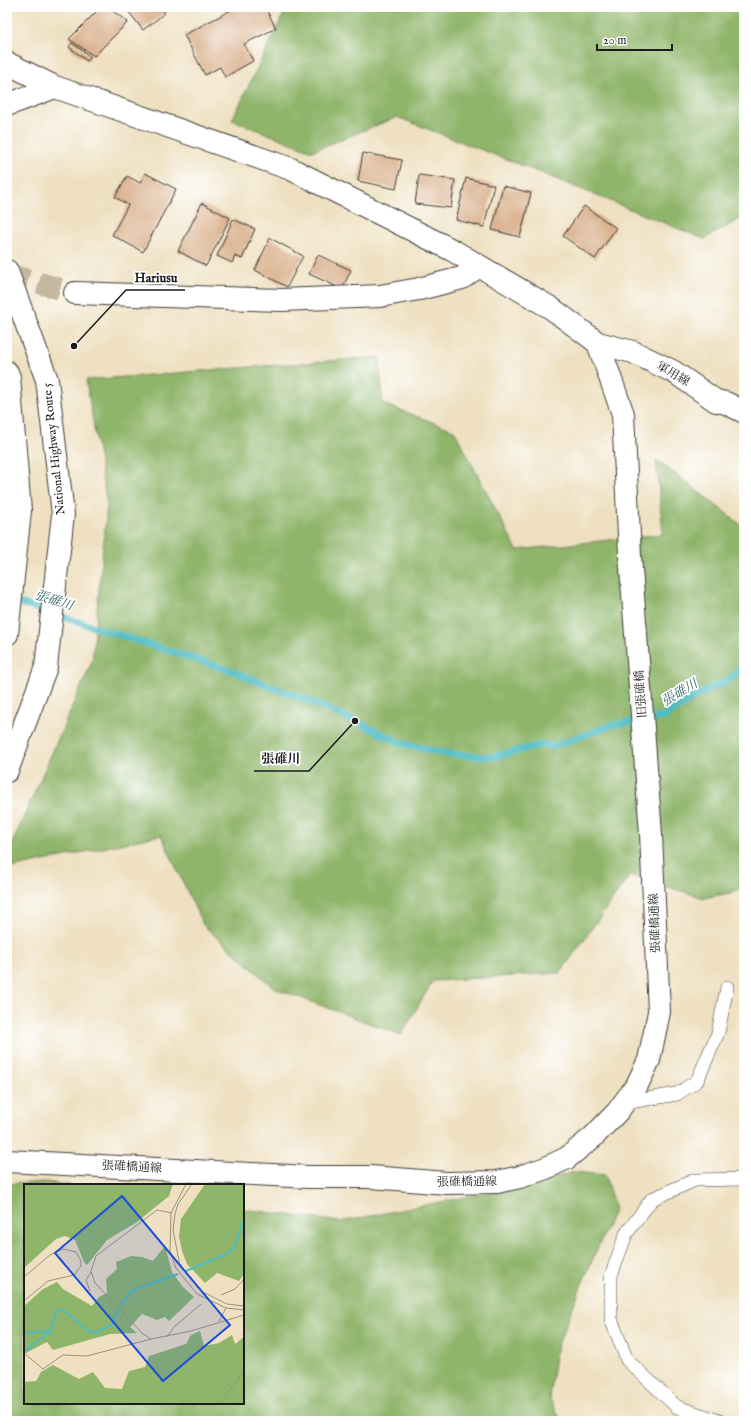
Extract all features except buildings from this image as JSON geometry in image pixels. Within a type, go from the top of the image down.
[{"type":"main road","points":[[7,63],[55,87],[291,169],[452,250],[550,308],[598,343]]},
{"type":"main road","points":[[7,104],[55,87]]},
{"type":"main road","points":[[74,293],[282,300],[380,296],[419,289],[462,278],[479,266]]},
{"type":"main road","name":"National Highway Route 5","points":[[7,271],[47,380],[63,514],[46,667],[7,771]]},
{"type":"main road","name":"軍用線","points":[[598,343],[633,352],[674,372],[716,401],[726,403],[744,412]]},
{"type":"main road","name":"旧張碓橋","points":[[598,343],[623,414],[630,555],[651,834]]},
{"type":"main road","points":[[7,372],[9,377],[20,511],[7,634]]},
{"type":"main road","name":"張碓橋通線","points":[[7,1161],[309,1177],[371,1177],[448,1184],[497,1182],[520,1177],[546,1168],[567,1158],[593,1137],[618,1111],[637,1085],[649,1060],[658,1012],[651,834]]},
{"type":"lane","points":[[624,1103],[677,1094],[697,1081],[718,1033],[727,987]]},
{"type":"lane","points":[[719,1421],[677,1408],[627,1360],[611,1319],[611,1276],[626,1234],[652,1199],[695,1180],[744,1179]]},
{"type":"green space","points":[[287,7],[744,7],[744,217],[704,239],[397,117],[312,151],[232,120]]},
{"type":"green space","points":[[379,357],[383,404],[454,430],[517,550],[663,534],[656,459],[744,527],[744,890],[704,898],[630,875],[560,973],[433,981],[401,1035],[274,988],[203,925],[161,835],[7,869],[7,855],[92,662],[107,505],[86,380]]},
{"type":"green space","points":[[575,1172],[605,1175],[615,1209],[584,1279],[556,1349],[549,1398],[562,1421],[7,1421],[7,1184],[45,1182],[62,1184],[24,1184],[24,1404],[244,1404],[244,1209],[340,1222],[526,1185]]},
{"type":"waterway","name":"張碓川","points":[[13,601],[235,672],[295,695],[401,743],[447,754],[493,757],[544,744],[551,747],[612,725],[664,717],[699,694],[727,681],[744,667]]},
{"type":"tunnel","points":[[7,274],[75,293]]},
{"type":"place","name":"Hariusu","points":[[74,346]]},
{"type":"place","name":"張碓川","points":[[355,721]]}]
